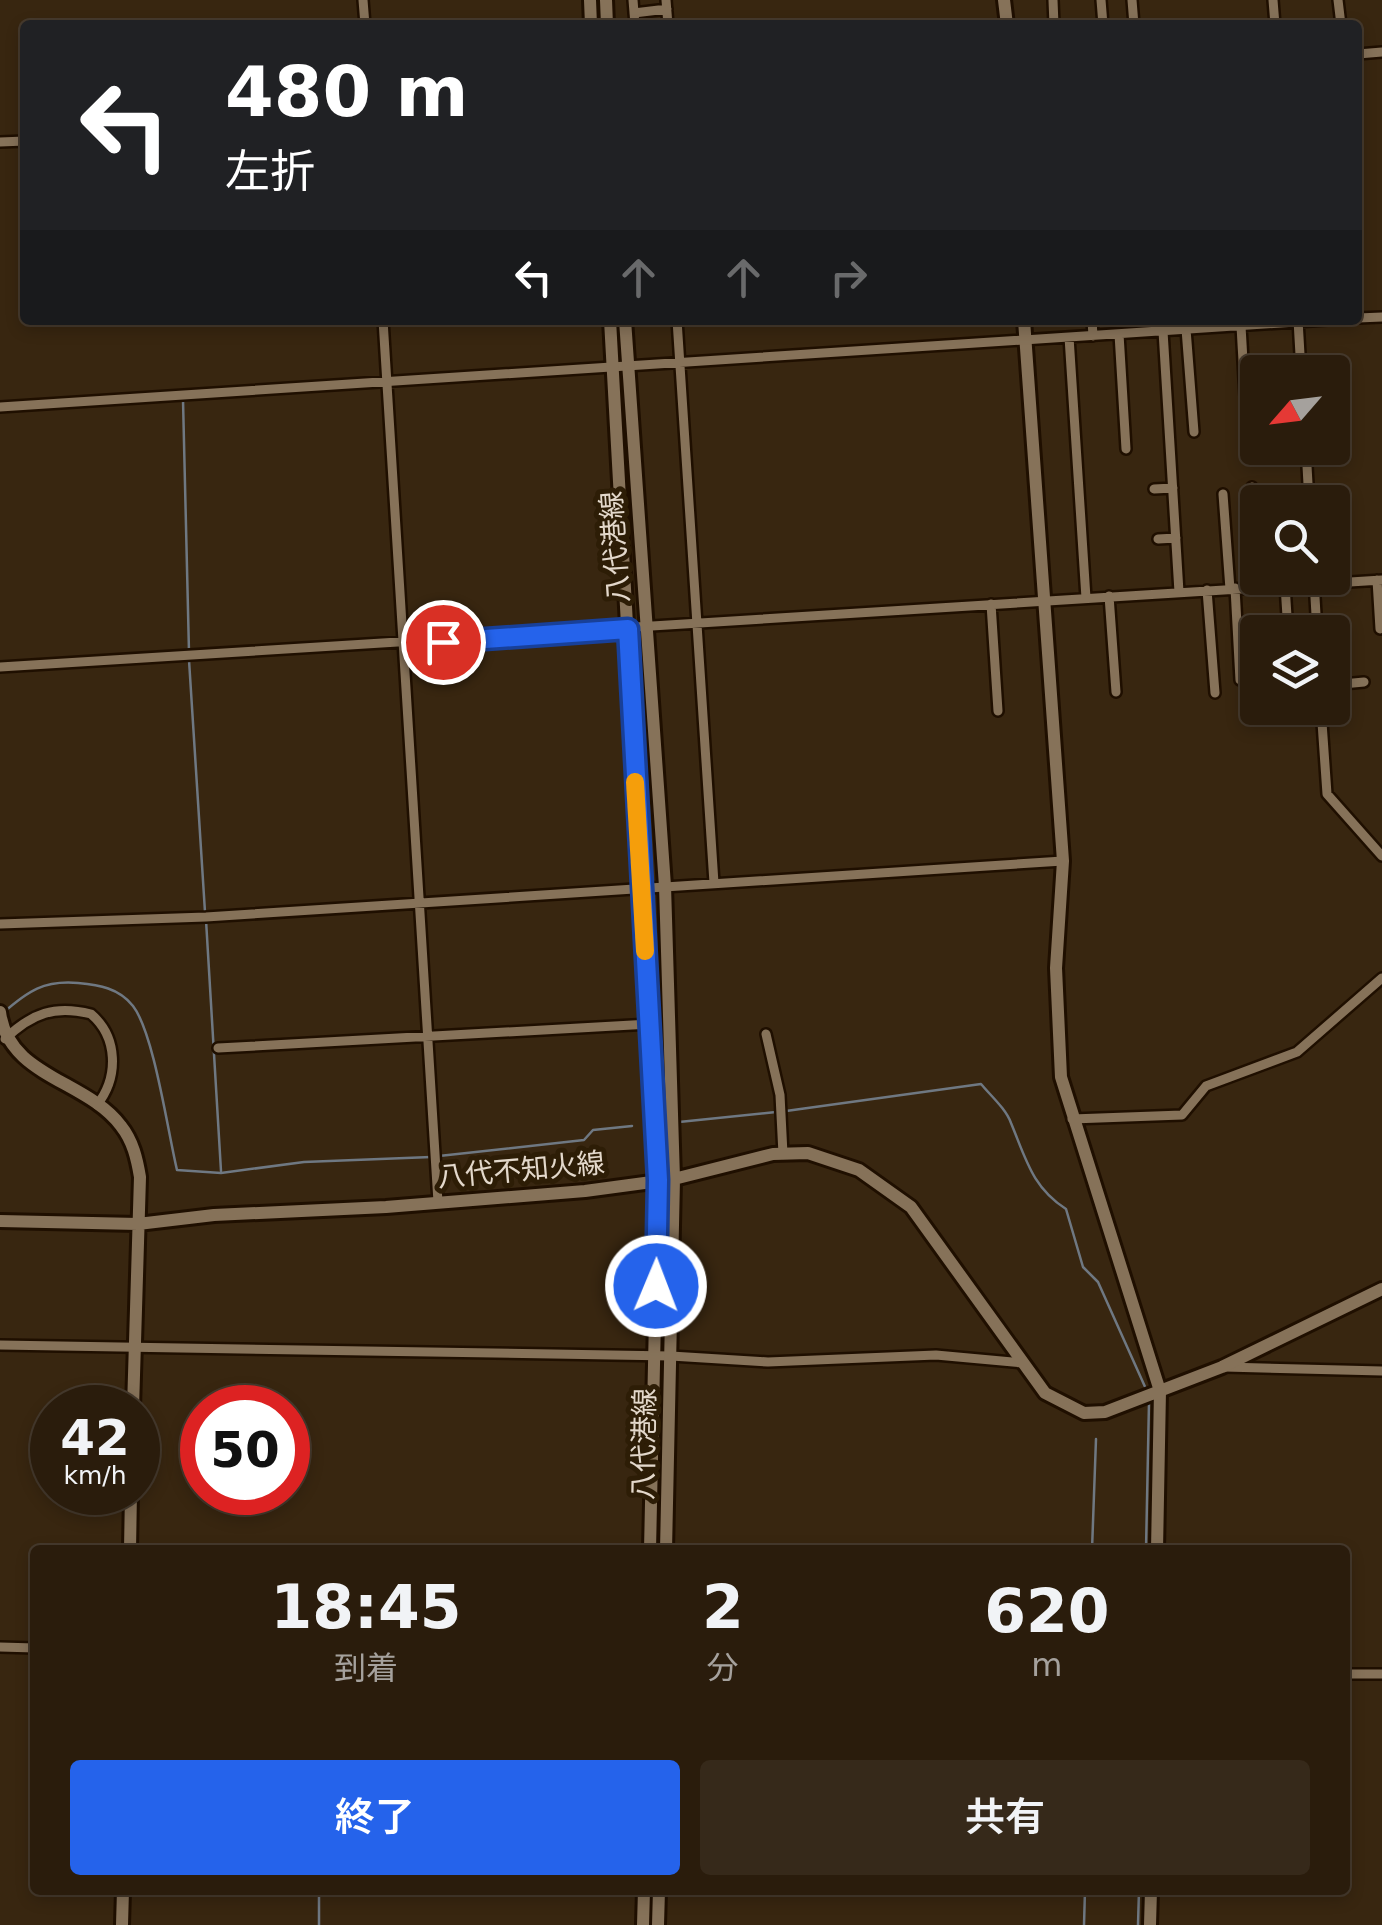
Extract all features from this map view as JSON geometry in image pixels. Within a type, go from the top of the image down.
[{"type":"main road","name":"八代港線","points":[[610,325],[658,1180],[650,1545]]},
{"type":"main road","name":"八代港線","points":[[626,325],[664,886],[674,1179],[666,1545]]},
{"type":"main road","points":[[1024,325],[1063,861],[1056,968],[1061,1077],[1155,1393],[1158,1545]]},
{"type":"main road","points":[[0,1012],[3,1030],[24,1058],[97,1105],[121,1126],[136,1156],[140,1178],[133,1385]]},
{"type":"main road","name":"八代不知火線","points":[[0,1221],[138,1224],[214,1215],[438,1202],[674,1179],[783,1154],[808,1153],[859,1170],[911,1207],[1045,1393],[1063,1406],[1105,1412],[1222,1366],[1382,1289]]},
{"type":"main road","points":[[130,1545],[131,1515]]},
{"type":"main road","points":[[122,1925],[123,1895]]},
{"type":"main road","points":[[643,1925],[644,1895]]},
{"type":"main road","points":[[658,1925],[659,1895]]},
{"type":"main road","points":[[1150,1925],[1151,1895]]},
{"type":"street","points":[[632,0],[634,19],[666,5]]},
{"type":"street","points":[[382,325],[406,644],[438,1202]]},
{"type":"street","points":[[677,325],[714,883]]},
{"type":"street","points":[[1092,325],[1093,336]]},
{"type":"street","points":[[0,407],[1253,325]]},
{"type":"street","points":[[1298,325],[1300,355]]},
{"type":"street","points":[[1242,326],[1244,355]]},
{"type":"street","points":[[1186,329],[1194,432]]},
{"type":"street","points":[[1162,331],[1179,592]]},
{"type":"street","points":[[1119,334],[1126,449]]},
{"type":"street","points":[[1069,337],[1086,598]]},
{"type":"street","points":[[1154,490],[1173,488]]},
{"type":"street","points":[[1222,494],[1240,680]]},
{"type":"street","points":[[1158,539],[1176,538]]},
{"type":"street","points":[[1350,580],[1380,580],[1380,629]]},
{"type":"street","points":[[0,666],[406,644],[1240,588]]},
{"type":"street","points":[[1206,590],[1215,693]]},
{"type":"street","points":[[1109,596],[1116,692]]},
{"type":"street","points":[[991,604],[998,711]]},
{"type":"street","points":[[1350,683],[1364,682]]},
{"type":"street","points":[[1323,725],[1326,794],[1382,856]]},
{"type":"street","points":[[0,924],[420,904],[1063,861]]},
{"type":"street","points":[[1072,1119],[1182,1115],[1206,1086],[1297,1052],[1382,978]]},
{"type":"street","points":[[3,1030],[48,1010],[91,1014],[112,1044],[112,1072],[97,1105]]},
{"type":"street","points":[[218,1048],[650,1024]]},
{"type":"street","points":[[766,1034],[780,1095],[783,1154]]},
{"type":"street","points":[[0,1345],[671,1356],[768,1362],[936,1355],[1023,1363]]},
{"type":"street","points":[[1222,1366],[1382,1371]]},
{"type":"street","points":[[0,1647],[30,1648]]},
{"type":"street","points":[[1350,1674],[1382,1674]]},
{"type":"waterway","points":[[183,400],[189,652]]},
{"type":"waterway","points":[[189,660],[205,912]]},
{"type":"waterway","points":[[206,920],[221,1171]]},
{"type":"waterway","points":[[3,1013],[29,993],[55,983],[101,986],[127,1000],[141,1019],[147,1038],[177,1170],[221,1173],[304,1162],[431,1157]]},
{"type":"waterway","points":[[786,1111],[981,1084],[1009,1118],[1038,1182],[1066,1209],[1083,1267],[1098,1282],[1146,1389]]},
{"type":"waterway","points":[[679,1122],[776,1112]]},
{"type":"waterway","points":[[439,1156],[584,1140],[593,1130],[632,1126]]},
{"type":"waterway","points":[[1146,1545],[1149,1402]]},
{"type":"waterway","points":[[1092,1545],[1096,1439]]},
{"type":"waterway","points":[[319,1895],[319,1925]]},
{"type":"waterway","points":[[1084,1925],[1085,1895]]},
{"type":"waterway","points":[[1138,1925],[1139,1895]]},
{"type":"slow traffic","points":[[635,782],[645,951]]},
{"type":"route","points":[[443,642],[628,629],[658,1180],[656,1286]]}]
